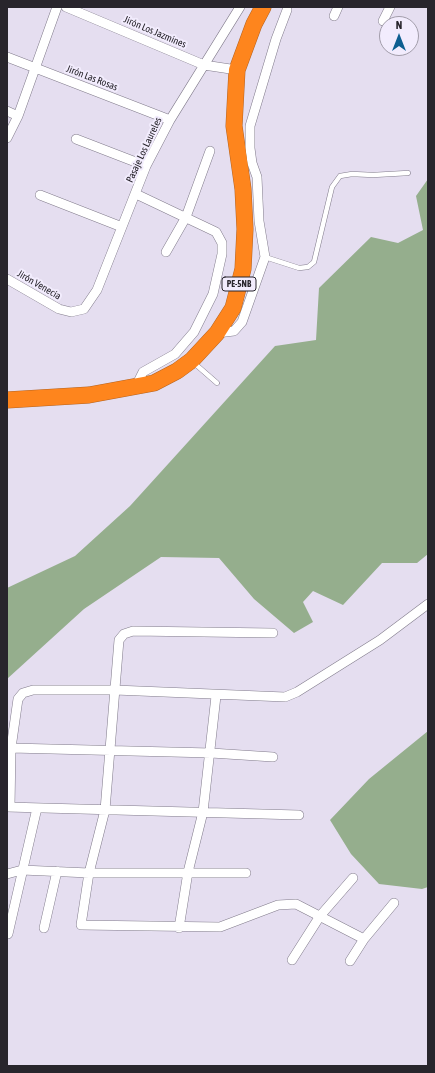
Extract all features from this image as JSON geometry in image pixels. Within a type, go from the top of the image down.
[{"type":"highway","name":"PE-5NB","points":[[7,400],[89,395],[135,388],[154,383],[192,360],[217,333],[233,308],[242,269],[245,229],[243,189],[234,126],[237,70],[254,24],[263,7]]},
{"type":"street","points":[[7,138],[18,116],[57,7]]},
{"type":"street","name":"Jirón Los Jazmines","points":[[66,7],[204,65],[237,70]]},
{"type":"street","name":"Pasaje Los Laureles","points":[[84,310],[97,290],[146,166],[170,120],[240,7]]},
{"type":"street","points":[[334,16],[338,7]]},
{"type":"street","points":[[386,16],[390,7]]},
{"type":"street","points":[[217,333],[234,331],[242,322],[265,257],[259,221],[257,177],[252,163],[250,148],[250,126],[276,38],[287,10]]},
{"type":"street","name":"Jirón Las Rosas","points":[[7,57],[170,120]]},
{"type":"street","points":[[7,111],[18,116]]},
{"type":"street","points":[[76,139],[146,166]]},
{"type":"street","points":[[166,252],[186,217],[210,151]]},
{"type":"street","points":[[40,194],[122,227]]},
{"type":"street","points":[[135,388],[143,372],[175,354],[186,343],[201,320],[213,294],[222,254],[222,243],[216,232],[136,194]]},
{"type":"street","name":"Jirón Venecia","points":[[7,279],[59,310],[71,312],[84,310]]},
{"type":"street","points":[[299,815],[8,807],[11,748],[18,699],[23,694],[33,690],[115,690],[216,696],[285,697],[297,692],[380,640],[428,604]]},
{"type":"street","points":[[273,633],[133,631],[124,634],[119,640],[111,752],[105,810],[89,872],[81,925],[179,928],[220,927],[278,904],[296,904],[364,939]]},
{"type":"street","points":[[179,928],[188,872],[203,812],[211,753],[216,696]]},
{"type":"street","points":[[11,748],[111,752],[211,753],[273,757]]},
{"type":"street","points":[[8,934],[37,808]]},
{"type":"street","points":[[7,874],[22,870],[89,872],[246,872]]},
{"type":"street","points":[[44,928],[56,871]]},
{"type":"street","points":[[292,960],[320,916],[353,878]]},
{"type":"street","points":[[350,961],[364,939],[394,903]]},
{"type":"lane","points":[[265,257],[299,268],[308,267],[314,262],[332,187],[340,176],[352,174],[373,175],[408,173]]},
{"type":"lane","points":[[192,360],[217,383]]},
{"type":"green space","points":[[428,179],[428,554],[417,563],[382,563],[343,605],[313,591],[303,602],[313,622],[294,633],[254,599],[219,558],[161,557],[84,609],[7,679],[7,588],[75,556],[130,506],[275,346],[316,340],[319,288],[371,237],[398,243],[423,230],[416,196]]},
{"type":"green space","points":[[428,731],[428,887],[422,889],[379,884],[351,854],[330,820],[369,779]]}]
